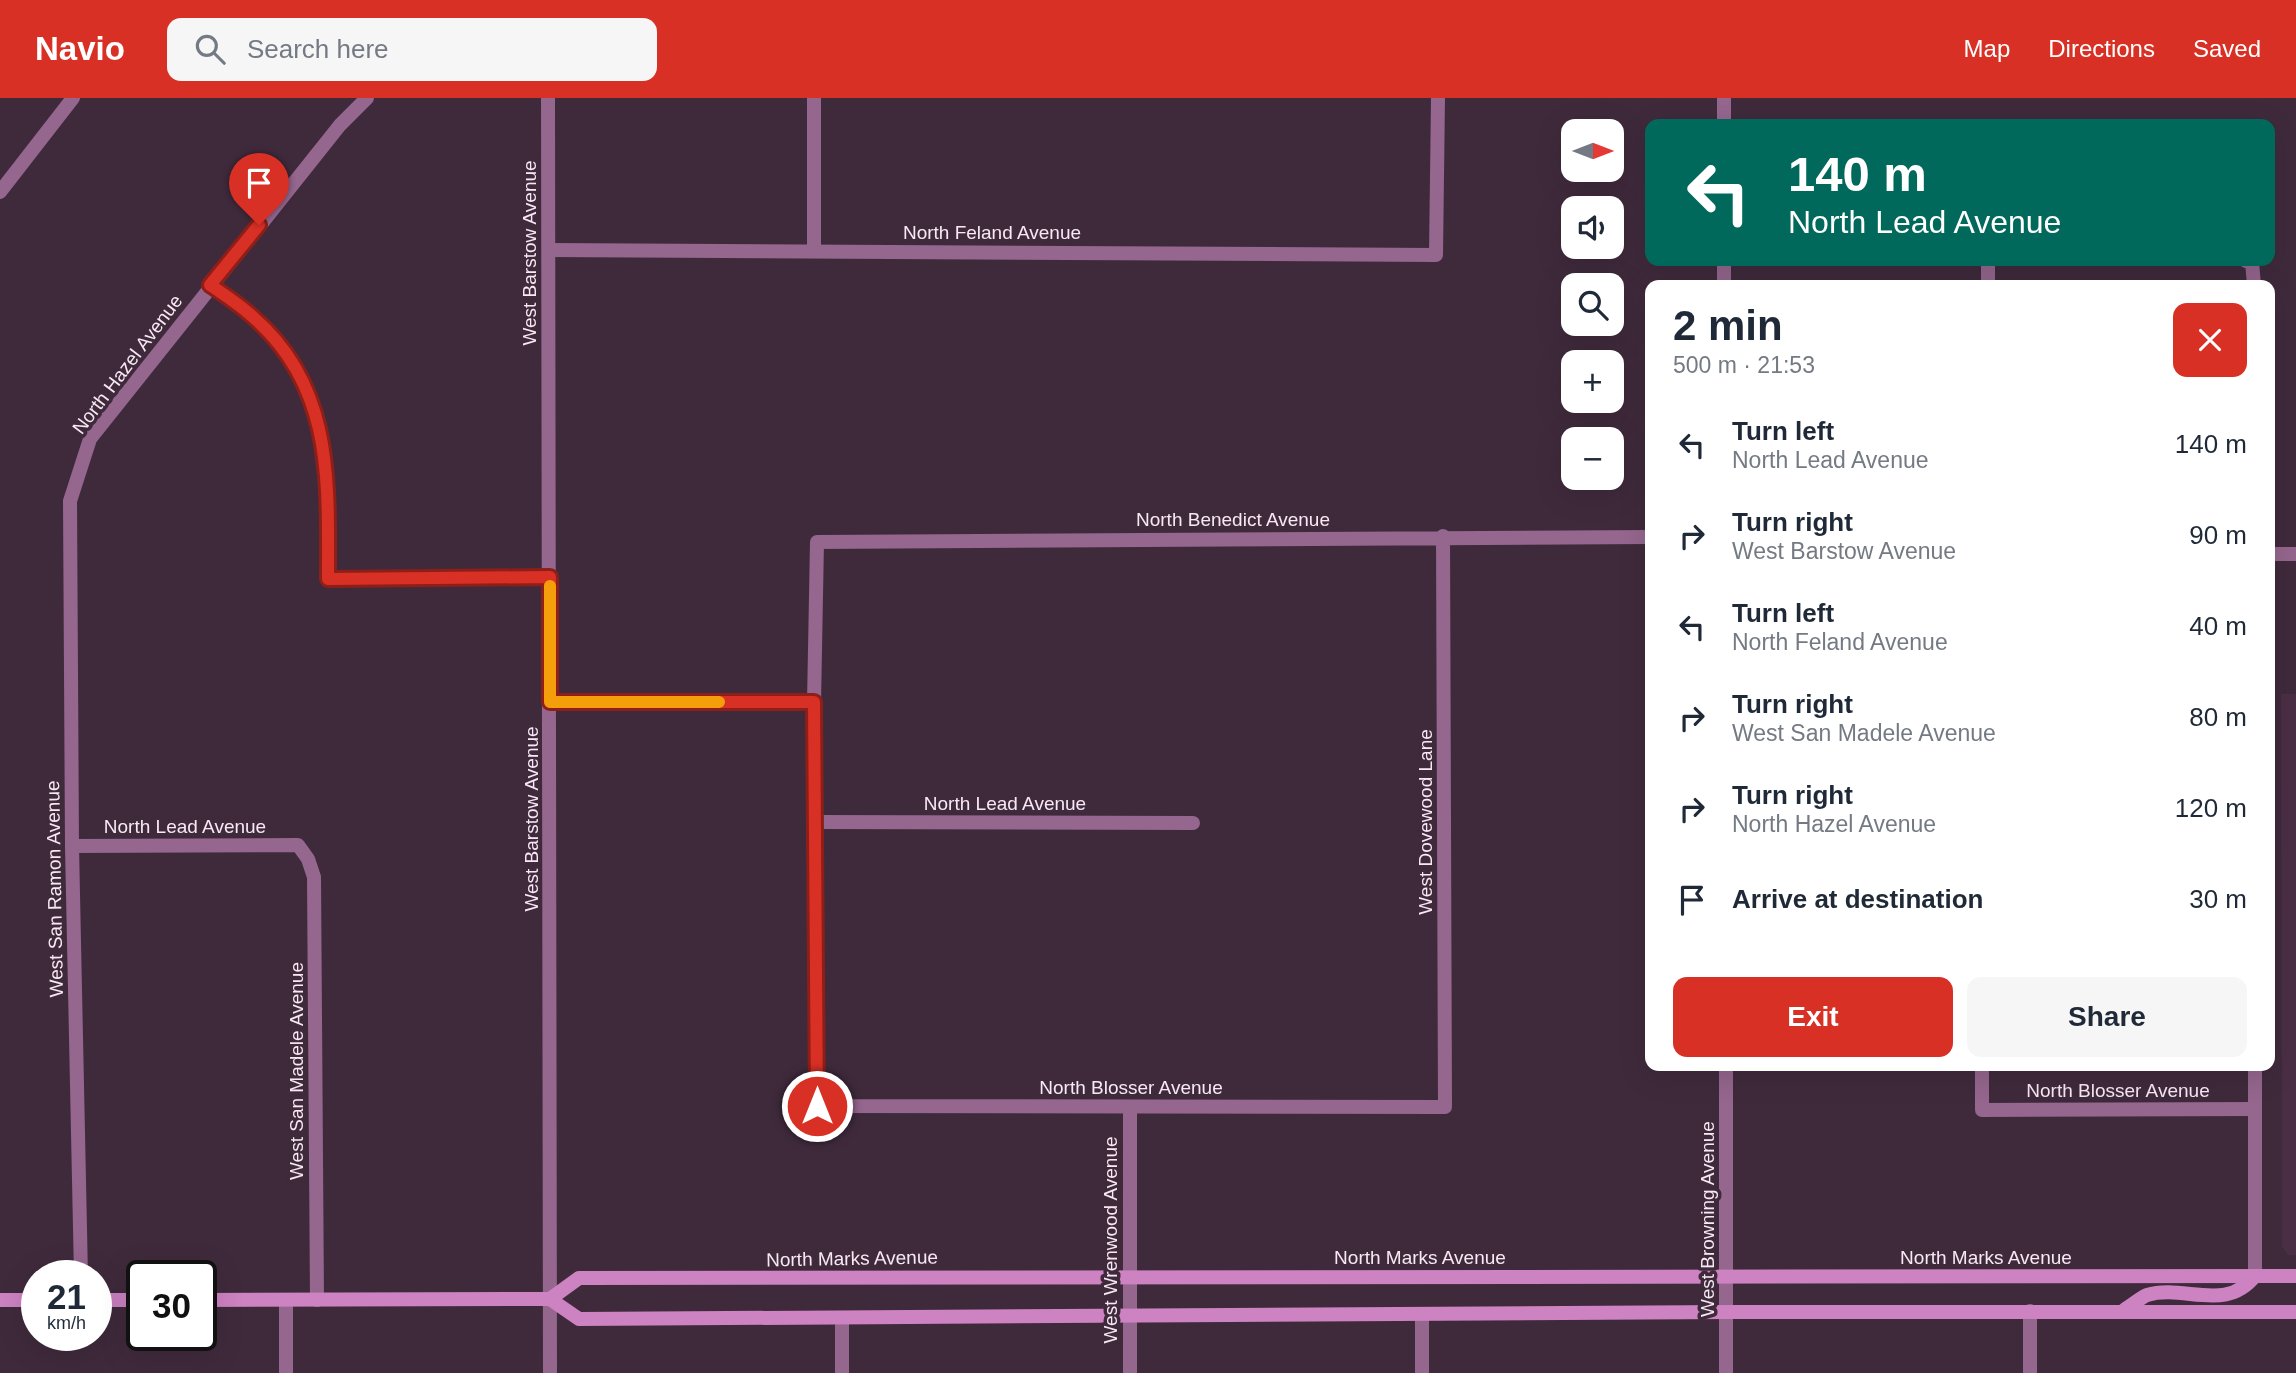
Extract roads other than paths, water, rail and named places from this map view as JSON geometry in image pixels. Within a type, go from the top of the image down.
[{"type":"main road","points":[[2123,1311],[2148,1295],[2230,1294],[2244,1289],[2255,1276]]},
{"type":"main road","name":"North Marks Avenue","points":[[550,1299],[579,1278],[2296,1276]]},
{"type":"main road","points":[[217,1300],[550,1299],[579,1319],[1726,1312],[2296,1312]]},
{"type":"main road","points":[[0,1300],[21,1300]]},
{"type":"street","points":[[0,192],[73,98]]},
{"type":"street","name":"North Hazel Avenue","points":[[70,501],[90,439],[210,285],[340,125],[367,98]]},
{"type":"street","name":"West Barstow Avenue","points":[[548,98],[550,1373]]},
{"type":"street","points":[[814,98],[814,250]]},
{"type":"street","name":"North Feland Avenue","points":[[549,250],[1436,255],[1438,98]]},
{"type":"street","points":[[1724,98],[1724,119]]},
{"type":"street","points":[[210,285],[254,317],[274,338],[306,386],[325,448],[328,579],[550,577]]},
{"type":"street","name":"West San Ramon Avenue","points":[[70,501],[72,846],[81,1260]]},
{"type":"street","name":"North Benedict Avenue","points":[[814,702],[817,542],[1443,536],[1645,537]]},
{"type":"street","name":"West Dovewood Lane","points":[[1443,536],[1445,1107]]},
{"type":"street","points":[[2275,554],[2296,554]]},
{"type":"street","points":[[550,702],[814,702],[817,822]]},
{"type":"street","name":"North Lead Avenue","points":[[817,822],[1193,823]]},
{"type":"street","name":"North Blosser Avenue","points":[[817,822],[817,1106],[1445,1107]]},
{"type":"street","name":"North Lead Avenue","points":[[72,846],[298,845]]},
{"type":"street","name":"West San Madele Avenue","points":[[298,845],[314,877],[317,1300]]},
{"type":"street","name":"West Browning Avenue","points":[[1726,1071],[1726,1373]]},
{"type":"street","name":"North Blosser Avenue","points":[[1982,1071],[1982,1110],[2255,1109]]},
{"type":"street","points":[[2255,1071],[2255,1276]]},
{"type":"street","name":"West Wrenwood Avenue","points":[[1130,1107],[1130,1373]]},
{"type":"street","points":[[286,1300],[286,1373]]},
{"type":"street","points":[[2030,1311],[2030,1373]]},
{"type":"street","points":[[1422,1315],[1422,1373]]},
{"type":"street","points":[[842,1318],[842,1373]]}]
